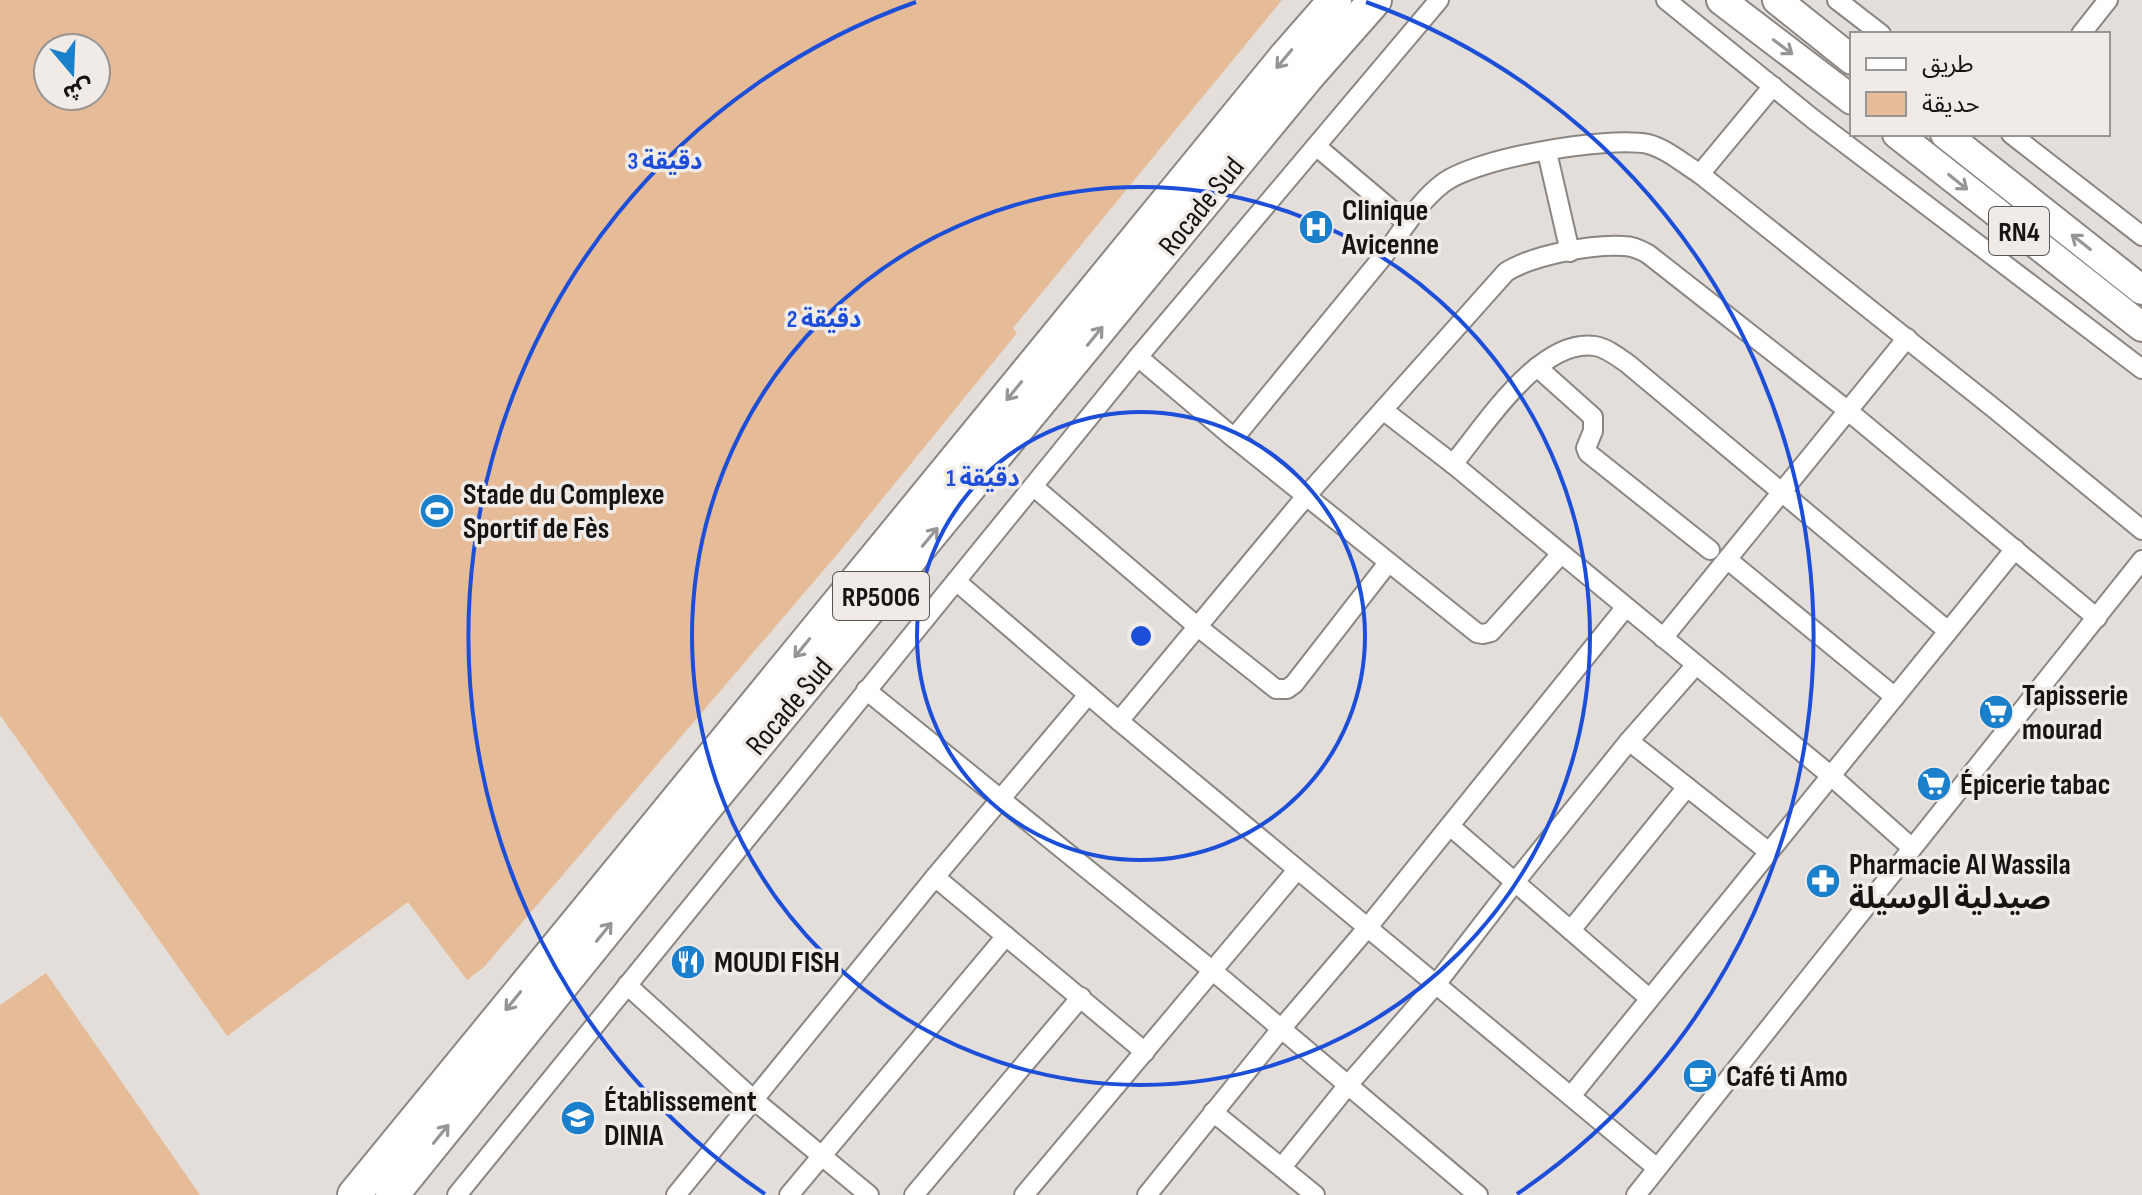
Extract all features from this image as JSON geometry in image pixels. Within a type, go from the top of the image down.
[{"type":"highway","name":"Rocade Sud","points":[[354,1195],[1335,0]]},
{"type":"highway","name":"Rocade Sud","points":[[392,1195],[706,807],[1308,76],[1375,0]]},
{"type":"main road","points":[[1721,0],[1850,98]]},
{"type":"main road","points":[[1777,0],[1850,58]]},
{"type":"main road","name":"RN4","points":[[1900,136],[2142,327]]},
{"type":"main road","name":"RN4","points":[[1948,136],[2142,290]]},
{"type":"street","points":[[457,1195],[1138,357],[1439,0]]},
{"type":"street","points":[[1666,0],[1773,86],[2142,369]]},
{"type":"street","points":[[1837,0],[1878,32]]},
{"type":"street","points":[[2083,32],[2108,0]]},
{"type":"street","points":[[1700,174],[1773,86]]},
{"type":"street","points":[[2014,136],[2142,236]]},
{"type":"street","points":[[1234,438],[1429,195],[1444,181],[1463,171],[1496,161],[1601,142],[1647,144],[1661,149],[1700,174],[2142,530]]},
{"type":"street","points":[[1316,146],[1407,223]]},
{"type":"street","points":[[1547,152],[1570,252]]},
{"type":"street","points":[[1119,721],[1307,495],[1506,272],[1531,261],[1570,252],[1626,246],[1648,254],[1847,410],[2097,618]]},
{"type":"street","points":[[1663,638],[1907,338]]},
{"type":"street","points":[[1453,464],[1537,367],[1561,351],[1596,346],[1628,364],[1948,631]]},
{"type":"street","points":[[1138,357],[1477,633],[1491,632],[1561,554]]},
{"type":"street","points":[[1537,367],[1593,417],[1593,431],[1586,448],[1588,453],[1710,550]]},
{"type":"street","points":[[1383,410],[1453,464],[1830,775],[1912,848]]},
{"type":"street","points":[[1034,487],[1276,689],[1287,689],[1294,684],[1388,563]]},
{"type":"street","points":[[1571,1096],[2015,549]]},
{"type":"street","points":[[1728,560],[1895,697]]},
{"type":"street","points":[[1636,1195],[2142,560]]},
{"type":"street","points":[[956,581],[1119,721],[1657,1168]]},
{"type":"street","points":[[1147,1195],[1625,608]]},
{"type":"street","points":[[1282,1167],[1437,983],[1629,741],[1695,666]]},
{"type":"street","points":[[866,690],[1213,971],[1478,1195]]},
{"type":"street","points":[[676,1195],[1088,695]]},
{"type":"street","points":[[1629,741],[1769,852]]},
{"type":"street","points":[[1571,930],[1687,787]]},
{"type":"street","points":[[1450,826],[1649,998]]},
{"type":"street","points":[[1024,1195],[1297,870]]},
{"type":"street","points":[[935,877],[1145,1052]]},
{"type":"street","points":[[789,1195],[1006,936]]},
{"type":"street","points":[[627,985],[754,1100],[869,1195]]},
{"type":"street","points":[[914,1195],[1081,997]]},
{"type":"street","points":[[1213,1112],[1315,1195]]},
{"type":"green space","name":"Stade du Complexe Sportif de Fès","points":[[0,0],[1282,0],[1013,328],[1017,333],[840,551],[484,967],[467,980],[408,902],[227,1036],[0,715]]},
{"type":"green space","points":[[46,973],[200,1195],[0,1195],[0,1005]]},
{"type":"place","name":"Clinique Avicenne","points":[[1316,227]]},
{"type":"place","name":"Stade du Complexe Sportif de Fès","points":[[437,511]]},
{"type":"place","name":"Tapisserie mourad","points":[[1996,712]]},
{"type":"place","name":"Épicerie tabac","points":[[1934,784]]},
{"type":"place","name":"Pharmacie Al Wassila صيدلية الوسيلة","points":[[1823,881]]},
{"type":"place","name":"MOUDI FISH","points":[[688,962]]},
{"type":"place","name":"Café ti Amo","points":[[1700,1076]]},
{"type":"place","name":"Établissement DINIA","points":[[578,1118]]}]
